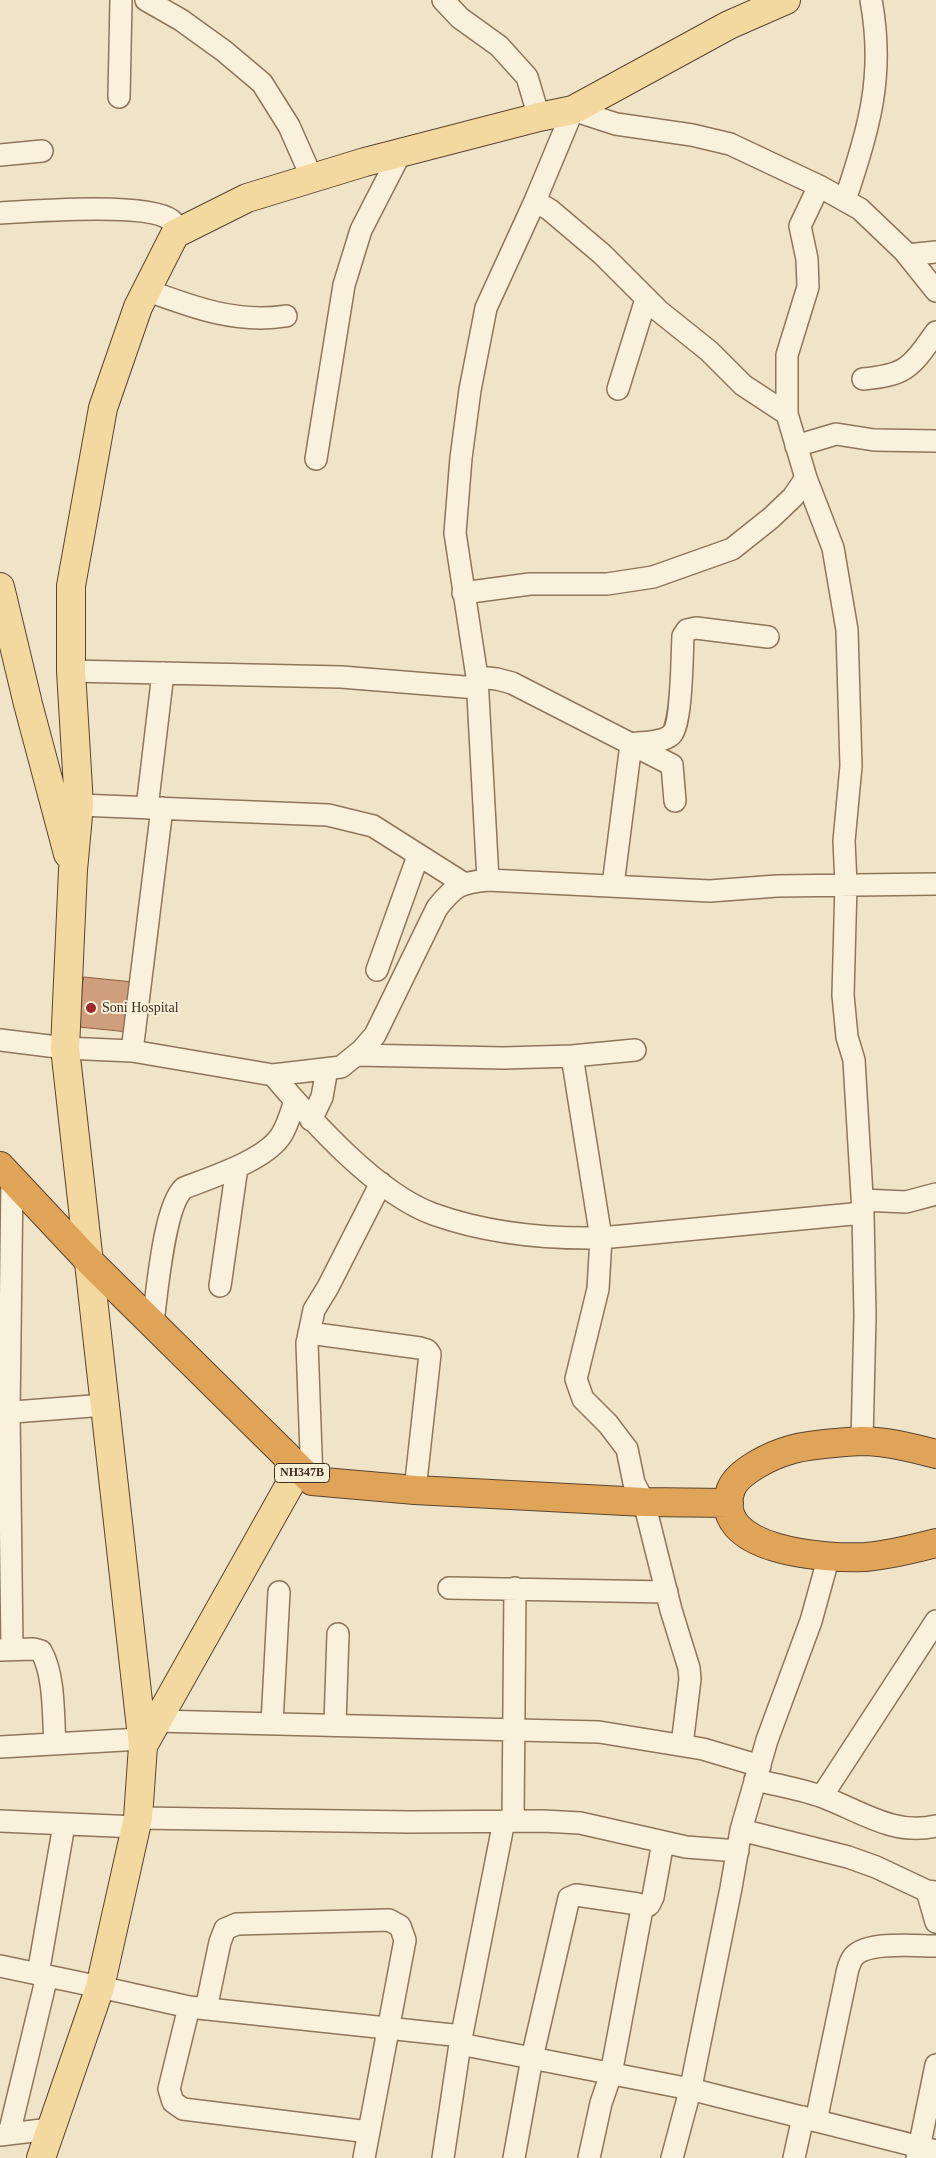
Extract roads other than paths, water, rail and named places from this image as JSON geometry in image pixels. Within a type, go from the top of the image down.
[{"type":"highway","name":"NH347B","points":[[6,1172],[89,1261],[305,1475],[415,1490],[644,1502],[729,1503]]},
{"type":"highway","points":[[936,1454],[912,1448],[862,1441],[791,1450],[760,1463],[738,1477],[732,1488],[729,1503],[733,1517],[741,1530],[755,1541],[785,1551],[829,1556],[865,1557],[936,1543]]},
{"type":"main road","points":[[36,2158],[50,2129],[100,1987],[137,1823],[147,1735],[105,1405],[65,1048],[73,870],[79,806],[70,671],[70,586],[103,408],[138,307],[176,234],[247,198],[400,152],[573,110],[729,26],[786,0]]},
{"type":"main road","points":[[0,587],[28,704],[73,870]]},
{"type":"main road","points":[[147,1735],[305,1475]]},
{"type":"street","points":[[119,97],[121,0]]},
{"type":"street","points":[[146,0],[181,20],[224,51],[262,83],[289,126],[312,178]]},
{"type":"street","points":[[443,0],[460,18],[498,46],[527,77],[539,117]]},
{"type":"street","points":[[845,200],[862,153],[872,112],[876,67],[876,28],[871,0]]},
{"type":"street","points":[[488,880],[477,683],[455,533],[461,458],[470,390],[486,308],[535,201],[573,110],[616,124],[692,135],[730,144],[819,186],[860,209],[907,255],[936,291]]},
{"type":"street","points":[[0,155],[42,151]]},
{"type":"street","points":[[316,460],[344,285],[361,230],[400,152]]},
{"type":"street","points":[[819,186],[800,226],[807,259],[808,288],[787,355],[787,414],[806,478],[833,548],[847,630],[851,766],[844,841],[846,884],[843,995],[847,1037],[854,1060],[863,1207],[865,1316],[862,1441]]},
{"type":"street","points":[[535,201],[550,210],[602,254],[646,298],[709,351],[743,385],[787,414]]},
{"type":"street","points":[[0,213],[73,208],[154,213],[170,220],[181,232]]},
{"type":"street","points":[[907,255],[936,252]]},
{"type":"street","points":[[146,290],[204,311],[242,318],[269,319],[286,316]]},
{"type":"street","points":[[618,388],[646,298]]},
{"type":"street","points":[[862,379],[887,377],[900,373],[915,362],[936,332]]},
{"type":"street","points":[[796,446],[836,434],[874,440],[936,441]]},
{"type":"street","points":[[463,593],[530,584],[607,584],[653,577],[732,550],[777,513],[793,497],[806,478]]},
{"type":"street","points":[[630,744],[665,739],[674,733],[678,718],[683,636],[687,630],[696,628],[768,637]]},
{"type":"street","points":[[70,671],[341,677],[477,683],[498,679],[512,683],[672,765],[675,801]]},
{"type":"street","points":[[132,1052],[155,808],[163,673]]},
{"type":"street","points":[[613,885],[630,744]]},
{"type":"street","points":[[79,806],[328,815],[373,826],[463,883]]},
{"type":"street","points":[[377,970],[418,856]]},
{"type":"street","points":[[0,1040],[65,1048],[132,1052],[273,1075],[341,1067],[356,1055],[374,1035],[437,908],[448,894],[463,883],[488,880],[710,891],[777,886],[936,884]]},
{"type":"street","points":[[356,1055],[504,1058],[572,1056],[635,1050]]},
{"type":"street","points":[[572,1056],[601,1238],[598,1289],[576,1379],[583,1399],[608,1424],[627,1449],[634,1483],[644,1502],[689,1668],[690,1679],[682,1745]]},
{"type":"street","points":[[311,1120],[322,1097],[326,1069]]},
{"type":"street","points":[[273,1075],[311,1120],[381,1183],[400,1197],[432,1214],[467,1224],[516,1233],[561,1238],[601,1238],[906,1202],[936,1194]]},
{"type":"street","points":[[152,1322],[167,1229],[175,1200],[184,1188],[237,1168],[263,1153],[281,1135],[295,1101]]},
{"type":"street","points":[[220,1286],[237,1168]]},
{"type":"street","points":[[6,1172],[4,1413],[6,1649],[34,1649],[41,1651],[46,1660],[55,1744]]},
{"type":"street","points":[[305,1475],[307,1343],[314,1310],[328,1287],[381,1183]]},
{"type":"street","points":[[309,1333],[420,1348],[427,1350],[430,1354],[415,1490]]},
{"type":"street","points":[[4,1413],[105,1405]]},
{"type":"street","points":[[672,2158],[690,2089],[741,1830],[767,1740],[811,1620],[829,1556]]},
{"type":"street","points":[[449,1588],[667,1592]]},
{"type":"street","points":[[443,2158],[461,2040],[509,1821],[515,1729],[515,1588]]},
{"type":"street","points":[[272,1723],[279,1592]]},
{"type":"street","points":[[822,1796],[936,1621]]},
{"type":"street","points":[[335,1724],[338,1634]]},
{"type":"street","points":[[0,1747],[55,1744],[272,1723],[599,1732],[704,1749],[757,1773],[822,1796],[874,1819],[902,1828],[936,1826]]},
{"type":"street","points":[[0,1821],[64,1825],[509,1821],[580,1824],[686,1847],[738,1851]]},
{"type":"street","points":[[50,2129],[4,2134],[42,1975],[64,1825]]},
{"type":"street","points":[[741,1830],[876,1867],[932,1892],[936,1922]]},
{"type":"street","points":[[642,1909],[649,1905],[653,1897],[663,1842]]},
{"type":"street","points":[[514,2158],[532,2058],[569,1898],[576,1895],[638,1904],[642,1909],[611,2074],[601,2103],[589,2158]]},
{"type":"street","points":[[364,2158],[369,2132],[389,2028],[405,1940],[400,1926],[390,1920],[237,1924],[226,1929],[169,2089],[173,2102],[183,2109],[369,2132]]},
{"type":"street","points":[[794,2158],[810,2119],[852,1958],[861,1950],[878,1946],[936,1946]]},
{"type":"street","points":[[0,1966],[198,2008],[389,2028],[461,2040],[532,2058],[690,2089],[810,2119],[924,2151],[936,2065]]},
{"type":"place","name":"Soni Hospital","points":[[91,1008]]}]
